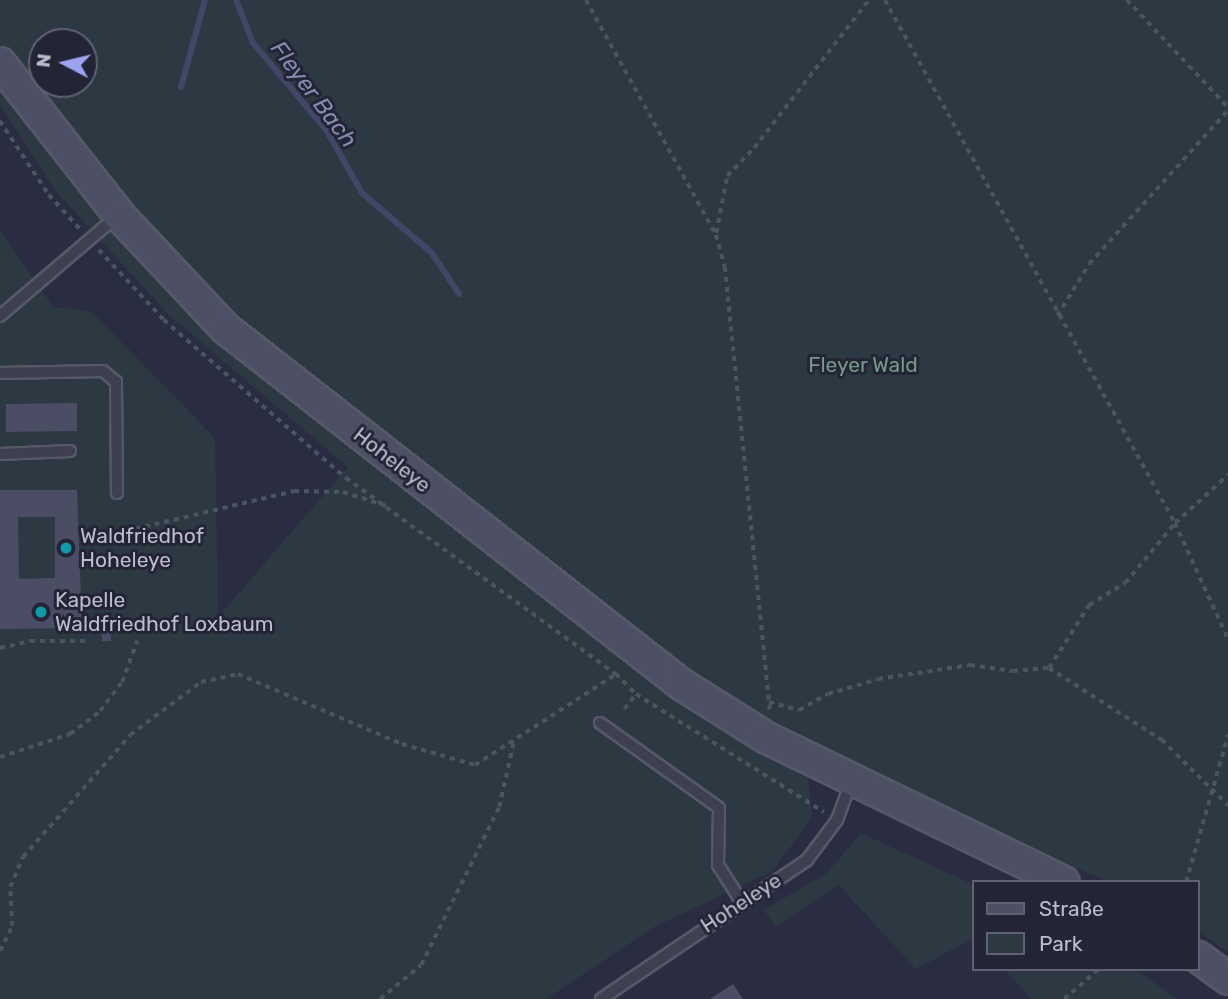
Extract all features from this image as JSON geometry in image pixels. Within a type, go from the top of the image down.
[{"type":"street","name":"Hoheleye","points":[[0,63],[119,215],[225,328],[681,684],[765,737],[851,782],[1060,880]]},
{"type":"street","points":[[1200,958],[1228,979]]},
{"type":"lane","points":[[0,316],[119,215]]},
{"type":"lane","points":[[0,373],[103,371],[116,382],[117,493]]},
{"type":"lane","points":[[0,454],[70,451]]},
{"type":"lane","points":[[600,723],[719,808],[718,865],[741,901]]},
{"type":"lane","name":"Hoheleye","points":[[601,999],[741,901],[807,860],[837,820],[851,782]]},
{"type":"path","points":[[586,0],[716,235],[725,267],[769,702],[765,737]]},
{"type":"path","points":[[716,235],[727,176],[754,148],[869,0]]},
{"type":"path","points":[[885,0],[1057,316],[1175,523],[1228,639]]},
{"type":"path","points":[[1057,316],[1089,264],[1228,108],[1127,0]]},
{"type":"path","points":[[0,121],[49,195],[164,320],[346,478],[392,508],[616,674],[636,694],[837,820]]},
{"type":"path","points":[[1049,668],[1089,605],[1125,583],[1175,523],[1228,475]]},
{"type":"path","points":[[135,528],[294,491],[343,492],[392,508]]},
{"type":"path","points":[[0,648],[30,641],[88,641]]},
{"type":"path","points":[[0,757],[70,734],[100,711],[122,682],[136,641]]},
{"type":"path","points":[[769,702],[799,710],[828,694],[878,679],[970,665],[1013,671],[1049,668],[1161,740],[1215,789],[1228,805]]},
{"type":"path","points":[[0,951],[12,926],[10,887],[23,857],[130,735],[201,682],[238,674],[402,744],[475,765],[616,674]]},
{"type":"path","points":[[624,709],[636,694]]},
{"type":"path","points":[[1187,880],[1215,789],[1228,735]]},
{"type":"path","points":[[380,999],[421,965],[499,807],[514,740]]},
{"type":"path","points":[[1064,999],[1097,971]]},
{"type":"green space","name":"Fleyer Wald","points":[[0,0],[1228,0],[1228,952],[1200,932],[1200,880],[1104,880],[883,785],[770,718],[758,750],[808,778],[812,817],[773,871],[654,927],[546,999],[0,999],[0,230],[53,307],[91,311],[215,438],[218,617],[348,467],[168,314],[54,189],[0,104]]},
{"type":"green space","points":[[861,833],[972,884],[972,939],[916,969],[839,885],[776,927],[764,910],[827,873]]},
{"type":"green space","points":[[1006,971],[1137,971],[1178,999],[1031,999]]},
{"type":"building","points":[[77,403],[77,431],[6,432],[6,404]]},
{"type":"building","name":"Waldfriedhof Hoheleye","points":[[0,490],[77,490],[82,628],[0,629]],"holes":[[[18,517],[55,517],[55,578],[19,579]]]},
{"type":"building","points":[[102,632],[111,632],[111,641],[102,641]]},
{"type":"building","points":[[733,984],[743,999],[710,999]]},
{"type":"waterway","points":[[181,87],[205,0]]},
{"type":"waterway","name":"Fleyer Bach","points":[[236,0],[253,43],[327,131],[362,193],[432,253],[459,294]]},
{"type":"place","name":"Waldfriedhof Hoheleye","points":[[66,548]]},
{"type":"place","name":"Kapelle Waldfriedhof Loxbaum","points":[[41,612]]}]
